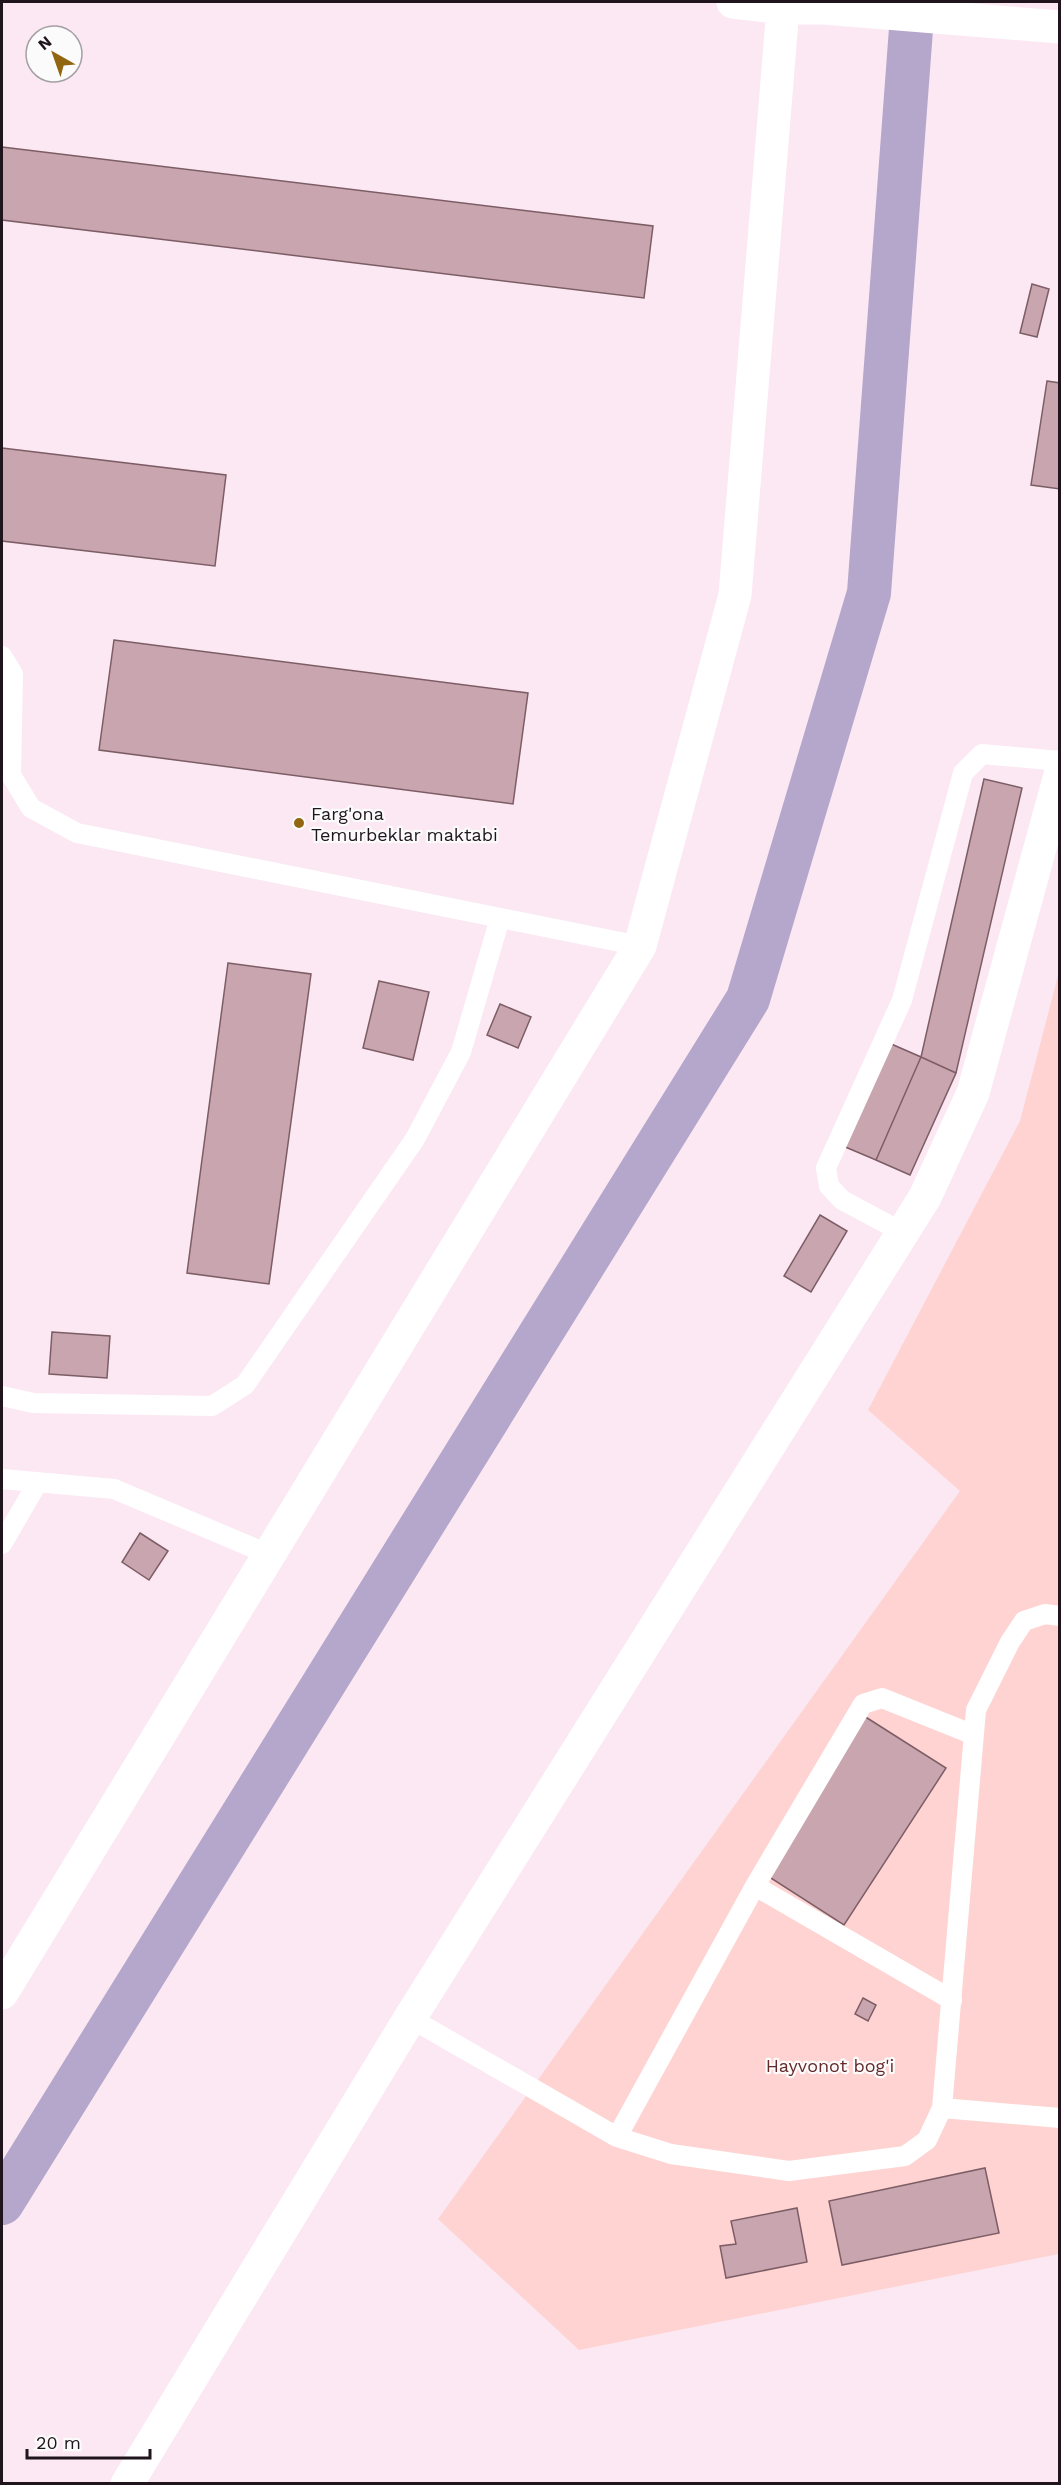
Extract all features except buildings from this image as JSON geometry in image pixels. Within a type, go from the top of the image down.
[{"type":"street","points":[[733,2],[783,9],[824,8],[1059,27]]},
{"type":"street","points":[[2,1993],[640,946],[735,595],[783,9]]},
{"type":"street","points":[[127,2484],[410,2018],[925,1197],[973,1092],[1059,775]]},
{"type":"lane","points":[[2,656],[13,674],[11,775],[31,808],[77,833],[640,946]]},
{"type":"lane","points":[[902,1232],[842,1200],[829,1186],[826,1168],[902,1000],[963,773],[982,754],[1059,761]]},
{"type":"lane","points":[[2,1396],[33,1403],[212,1406],[245,1385],[420,1129],[461,1052],[500,918]]},
{"type":"lane","points":[[2,1479],[114,1489],[268,1554]]},
{"type":"lane","points":[[2,1544],[38,1482]]},
{"type":"lane","points":[[410,2018],[617,2137],[671,2154],[789,2171],[906,2156],[927,2140],[942,2108],[976,1710],[1010,1642],[1024,1621],[1045,1614],[1059,1616]]},
{"type":"lane","points":[[617,2137],[755,1886],[863,1704],[882,1698],[974,1735]]},
{"type":"lane","points":[[755,1886],[952,2000]]},
{"type":"lane","points":[[942,2108],[1059,2118]]},
{"type":"green space","name":"Hayvonot bog'i","points":[[1059,972],[1059,2254],[579,2350],[438,2219],[960,1491],[868,1410],[1020,1121]]},
{"type":"waterway","points":[[2,2203],[748,999],[869,593],[913,2]]},
{"type":"place","name":"Farg'ona Temurbeklar maktabi","points":[[299,823]]}]
